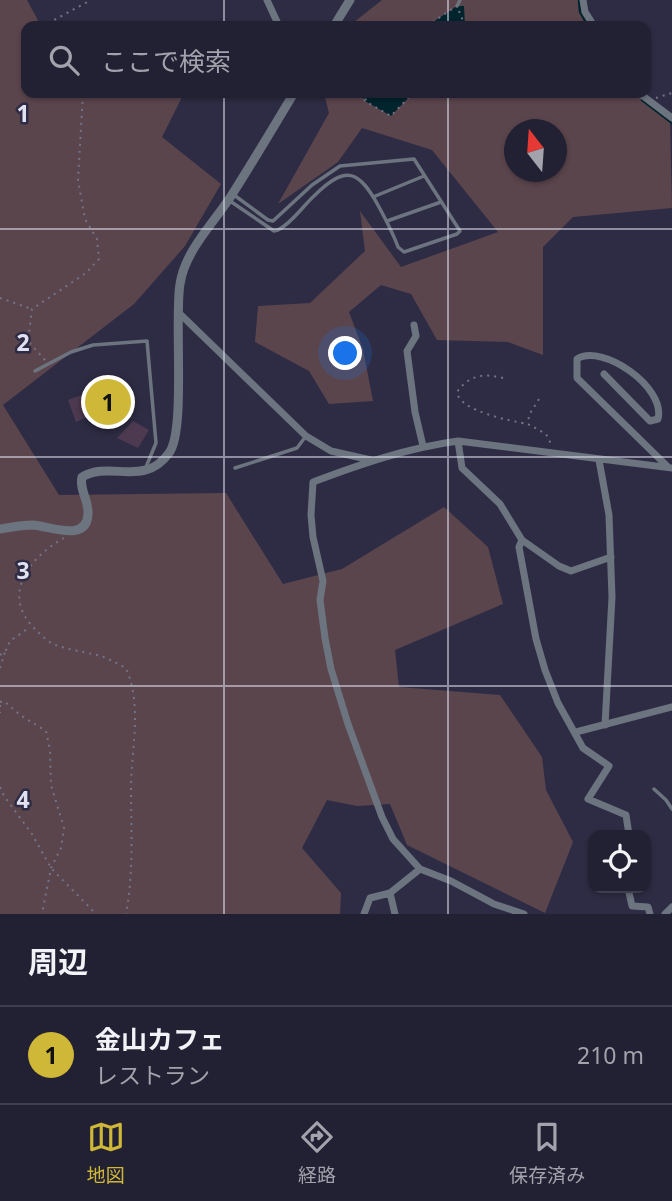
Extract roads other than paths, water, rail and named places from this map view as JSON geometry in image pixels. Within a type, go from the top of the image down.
[{"type":"street","points":[[267,0],[277,21]]},
{"type":"street","points":[[337,21],[350,0]]},
{"type":"street","points":[[583,0],[585,12],[591,21]]},
{"type":"street","points":[[0,529],[34,525],[65,531],[78,530],[85,524],[89,513],[80,485],[82,477],[92,471],[144,472],[158,466],[171,452],[177,425],[180,283],[189,257],[230,197],[290,98]]},
{"type":"street","points":[[645,98],[672,118]]},
{"type":"street","points":[[178,312],[306,436],[331,451],[372,460]]},
{"type":"street","points":[[414,325],[416,336],[407,351],[415,412],[423,446]]},
{"type":"street","points":[[604,374],[650,421],[658,419],[660,410],[657,399],[634,374],[597,357],[582,356],[577,359],[577,377],[670,468]]},
{"type":"street","points":[[458,441],[462,468],[500,504],[522,540],[559,566],[572,571],[611,557]]},
{"type":"street","points":[[524,914],[494,904],[420,869],[393,839],[382,817],[331,669],[320,600],[323,581],[313,537],[313,482],[372,460],[423,446],[458,441],[670,468]]},
{"type":"street","points":[[599,460],[608,515],[611,557],[612,597],[606,725]]},
{"type":"street","points":[[522,540],[519,547],[545,670],[558,703],[583,748],[609,766],[588,799],[626,815],[628,830]]},
{"type":"street","points":[[576,732],[672,707]]},
{"type":"street","points":[[364,914],[370,898],[390,893],[420,869]]},
{"type":"street","points":[[390,893],[395,914]]},
{"type":"street","points":[[629,893],[632,906],[648,907],[650,914]]},
{"type":"lane","points":[[457,6],[460,0]]},
{"type":"lane","points":[[414,159],[460,231],[404,252],[398,247],[387,221],[359,177],[335,178],[316,193],[284,227],[274,230],[230,197],[273,221],[312,185],[344,165],[414,159]]},
{"type":"lane","points":[[373,197],[424,176]]},
{"type":"lane","points":[[387,221],[441,202]]},
{"type":"lane","points":[[35,371],[71,352],[93,345],[147,341],[156,443],[144,472]]},
{"type":"lane","points":[[235,468],[297,448],[306,436]]},
{"type":"lane","points":[[654,789],[672,809]]},
{"type":"water","points":[[457,6],[464,6],[465,21],[434,21]]},
{"type":"water","points":[[364,98],[408,98],[391,116]]},
{"type":"waterway","points":[[579,0],[580,12],[585,21]]},
{"type":"waterway","points":[[642,100],[672,123]]},
{"type":"place","name":"金山カフェ","points":[[108,402]]}]
